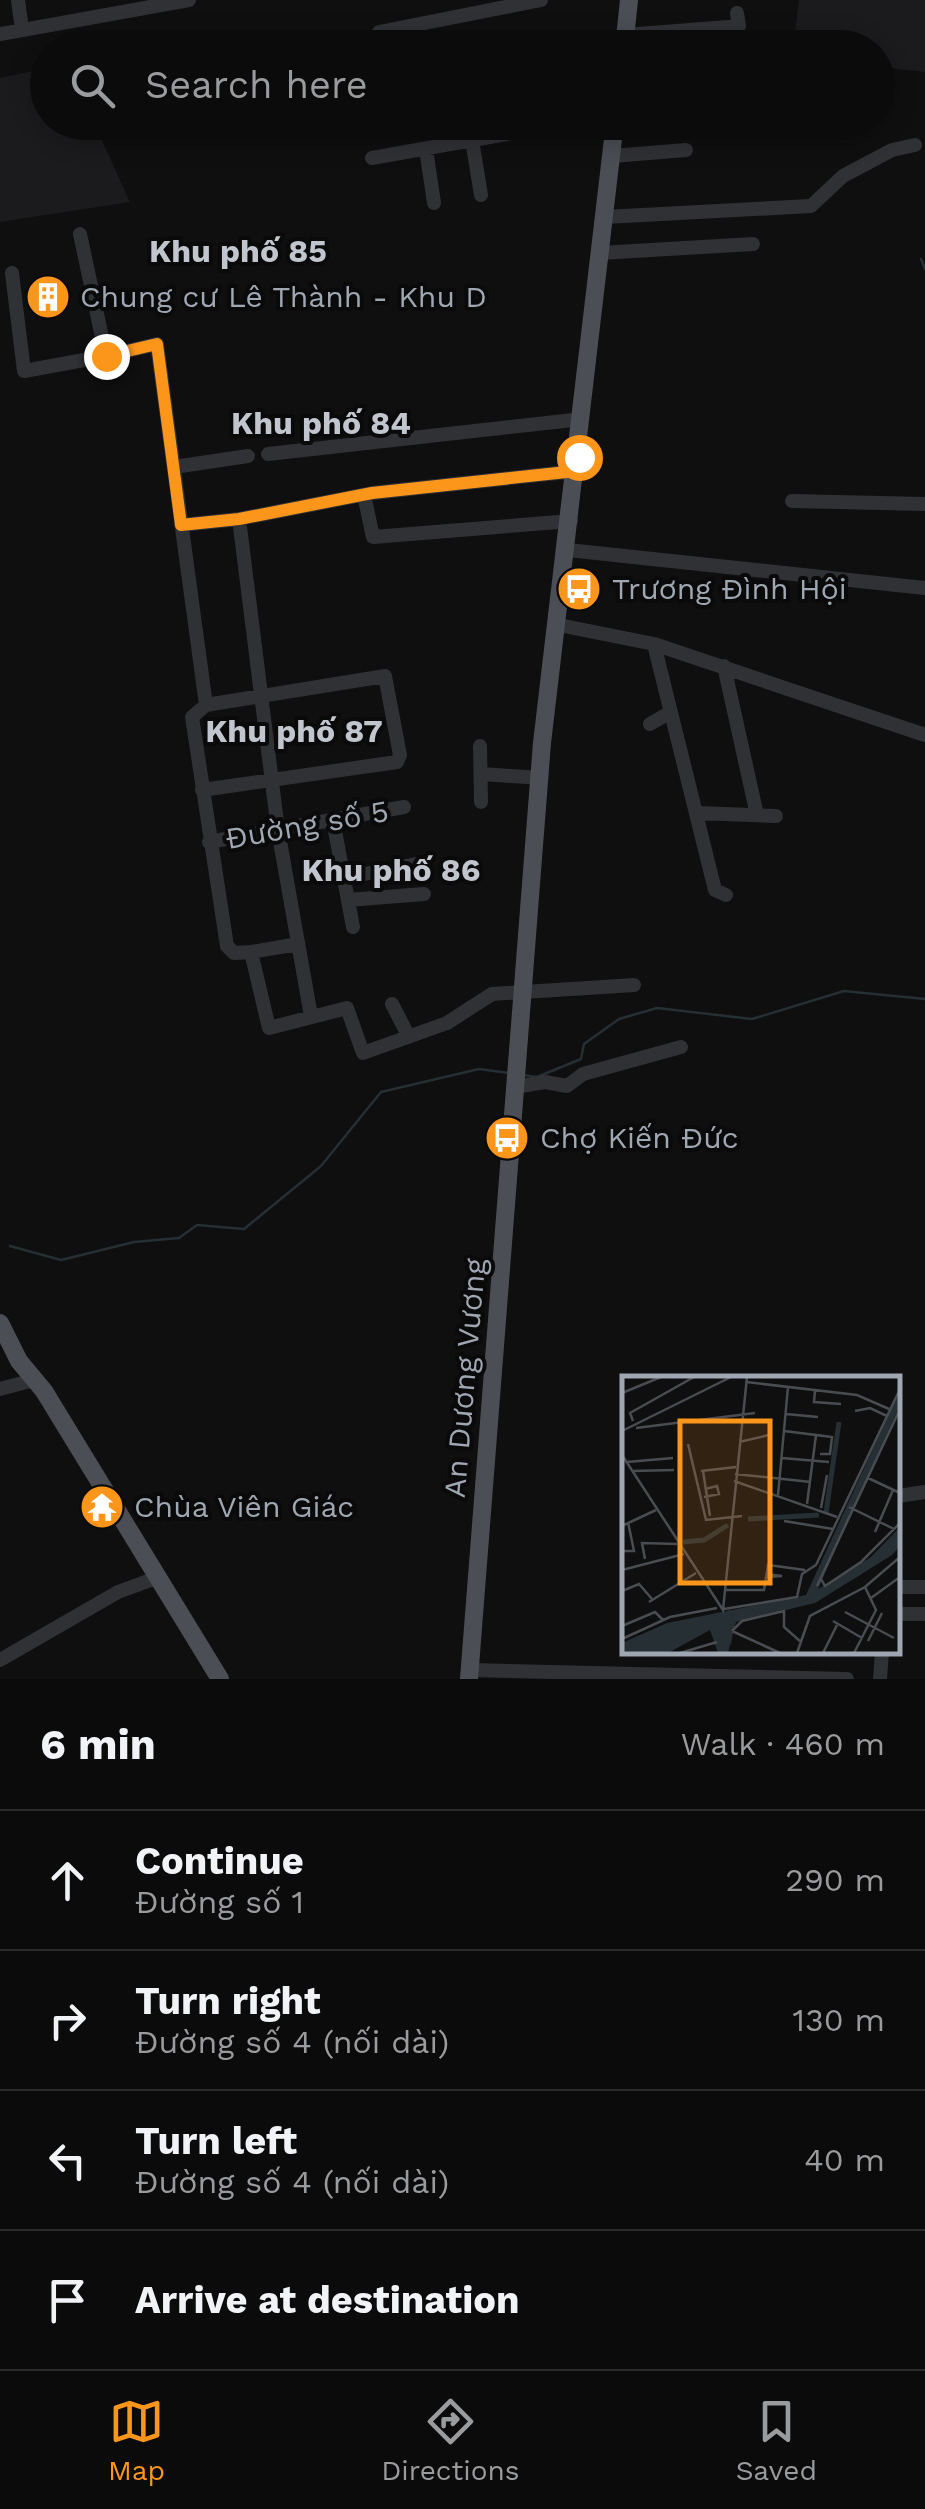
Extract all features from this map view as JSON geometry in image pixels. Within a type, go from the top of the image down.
[{"type":"main road","points":[[623,30],[629,0]]},
{"type":"main road","name":"An Dương Vương","points":[[469,1674],[541,778],[614,140]]},
{"type":"main road","points":[[0,1323],[220,1679]]},
{"type":"street","points":[[18,0],[22,30]]},
{"type":"street","points":[[0,34],[189,0]]},
{"type":"street","points":[[389,30],[541,0]]},
{"type":"street","points":[[709,30],[739,26],[738,13]]},
{"type":"street","points":[[372,158],[472,140],[481,195]]},
{"type":"street","points":[[605,217],[810,206],[843,176],[892,150],[915,145]]},
{"type":"street","points":[[426,148],[434,203]]},
{"type":"street","points":[[612,156],[686,150]]},
{"type":"street","points":[[80,234],[106,356]]},
{"type":"street","points":[[600,253],[754,244]]},
{"type":"street","points":[[12,273],[24,371],[157,344],[206,705]]},
{"type":"street","points":[[268,454],[582,419]]},
{"type":"street","points":[[174,467],[248,456]]},
{"type":"street","points":[[181,525],[239,519],[364,494],[576,471]]},
{"type":"street","points":[[364,494],[373,538],[571,521]]},
{"type":"street","points":[[792,501],[925,504]]},
{"type":"street","points":[[239,519],[278,830],[311,1016]]},
{"type":"street","points":[[568,550],[925,588]]},
{"type":"street","points":[[559,626],[654,644],[925,734]]},
{"type":"street","points":[[654,644],[720,893]]},
{"type":"street","points":[[724,666],[758,815]]},
{"type":"street","points":[[202,790],[396,762],[400,755],[385,676],[206,705],[192,716],[209,842],[227,946],[234,953],[298,944]]},
{"type":"street","points":[[650,724],[671,712]]},
{"type":"street","points":[[480,746],[481,802]]},
{"type":"street","points":[[481,774],[541,778]]},
{"type":"street","name":"Đường số 5","points":[[209,842],[404,807]]},
{"type":"street","points":[[697,814],[776,816]]},
{"type":"street","points":[[333,820],[353,927]]},
{"type":"street","points":[[344,878],[416,864]]},
{"type":"street","points":[[348,900],[424,894]]},
{"type":"street","points":[[251,952],[269,1028],[347,1008],[363,1054],[447,1023],[492,994],[634,985]]},
{"type":"street","points":[[392,1004],[408,1035]]},
{"type":"street","points":[[515,1084],[567,1086],[583,1074],[681,1048]]},
{"type":"street","points":[[0,1389],[34,1380]]},
{"type":"street","points":[[900,1496],[925,1492]]},
{"type":"street","points":[[0,1660],[118,1592],[160,1577]]},
{"type":"street","points":[[880,1679],[882,1654]]},
{"type":"street","points":[[469,1674],[847,1679]]},
{"type":"shaded area","points":[[799,0],[925,0],[925,72],[895,69],[895,30],[795,30]]},
{"type":"shaded area","points":[[30,72],[30,140],[102,140],[130,202],[0,222],[0,78]]},
{"type":"waterway","points":[[921,259],[925,269]]},
{"type":"waterway","points":[[522,1075],[537,1077],[581,1059],[584,1044],[619,1019],[657,1008],[752,1019],[844,991],[925,999]]},
{"type":"waterway","points":[[10,1246],[61,1260],[134,1242],[179,1238],[197,1225],[244,1229],[321,1166],[381,1092],[479,1069],[509,1073]]},
{"type":"place","name":"Chung cư Lê Thành - Khu D","points":[[48,297]]},
{"type":"place","name":"Trương Đình Hội","points":[[579,589]]},
{"type":"place","name":"Chợ Kiến Đức","points":[[507,1138]]},
{"type":"place","name":"Chùa Viên Giác","points":[[102,1507]]},
{"type":"district","name":"Khu phố 85","points":[[238,251]]},
{"type":"district","name":"Khu phố 84","points":[[321,423]]},
{"type":"district","name":"Khu phố 87","points":[[294,731]]},
{"type":"district","name":"Khu phố 86","points":[[391,870]]},
{"type":"route","points":[[106,356],[157,344],[181,525],[239,519],[372,493],[576,471],[579,457]]}]
